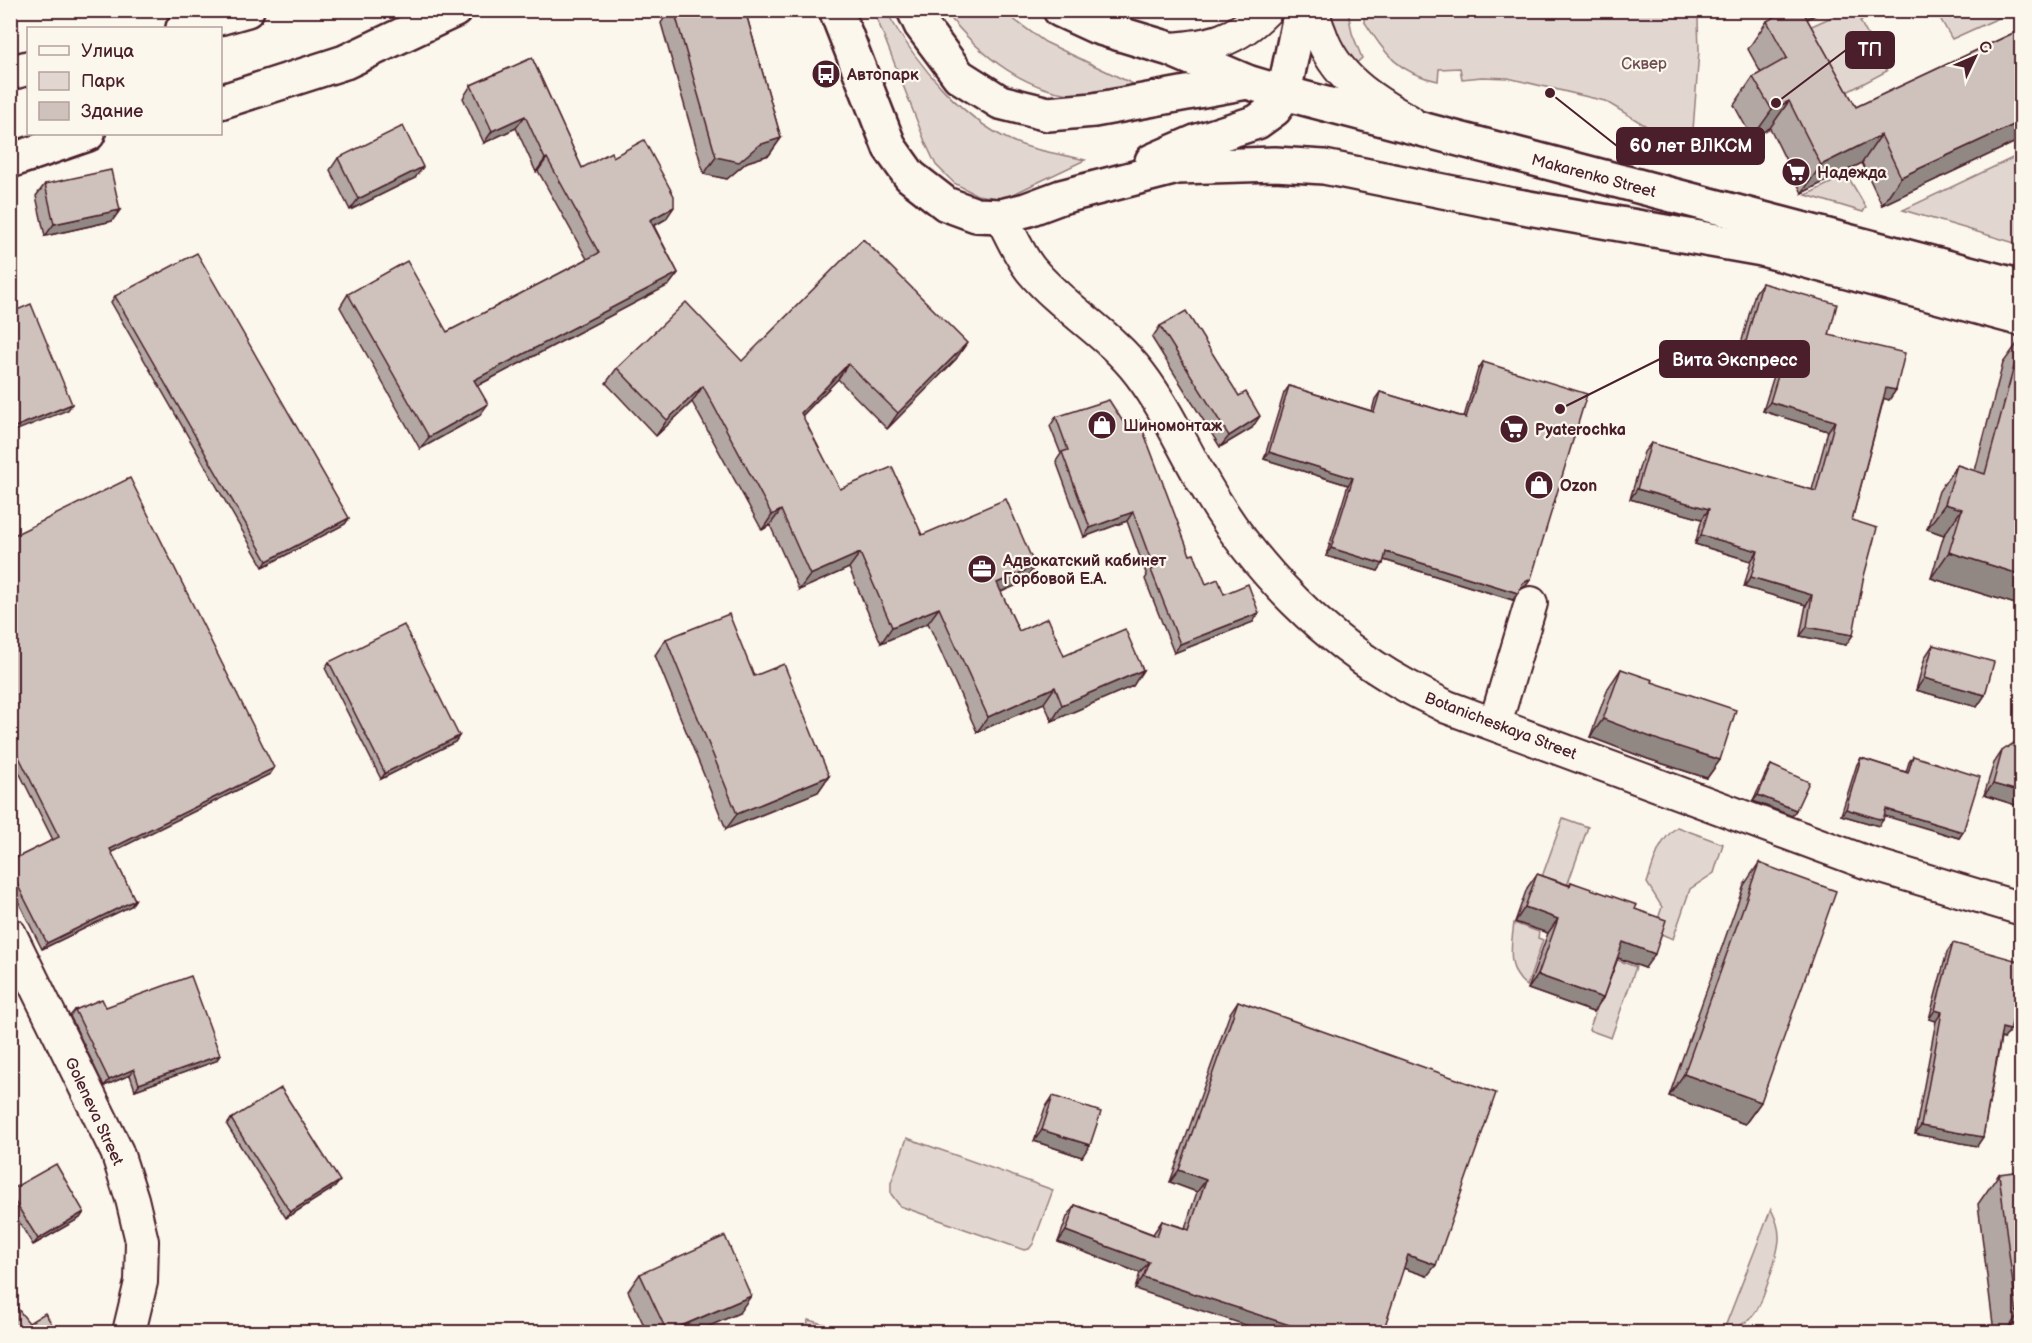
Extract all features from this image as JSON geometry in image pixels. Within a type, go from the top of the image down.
[{"type":"street","points":[[186,27],[246,10]]},
{"type":"street","points":[[222,101],[345,62],[455,10]]},
{"type":"street","points":[[836,10],[890,148],[909,176],[946,204],[976,215],[1001,216],[1026,210],[1061,197],[1177,166],[1275,164],[1324,167],[1512,205],[1762,249],[2022,319]]},
{"type":"street","points":[[914,10],[921,26],[959,76],[1000,102],[1048,114],[1094,110],[1247,82]]},
{"type":"street","name":"Makarenko Street","points":[[1060,10],[1097,27],[1170,49],[1247,82],[1284,93],[2022,287]]},
{"type":"street","points":[[1170,49],[1201,47],[1229,39],[1266,10]]},
{"type":"street","points":[[1132,177],[1154,159],[1198,141],[1257,122],[1275,109],[1284,93],[1301,10]]},
{"type":"street","points":[[1314,10],[1325,50],[1345,76],[1377,104],[1428,131]]},
{"type":"street","points":[[10,73],[27,68]]},
{"type":"street","points":[[10,151],[82,135]]},
{"type":"street","points":[[10,161],[83,135]]},
{"type":"street","name":"Botanicheskaya Street","points":[[1001,216],[1031,270],[1117,347],[1139,373],[1165,411],[1210,494],[1235,532],[1265,569],[1292,598],[1338,639],[1402,684],[1447,707],[1868,862],[2022,909]]},
{"type":"street","points":[[1495,724],[1531,603]]},
{"type":"street","name":"Goleneva Street","points":[[10,934],[117,1152],[132,1199],[142,1241],[141,1282],[129,1332]]},
{"type":"green space","points":[[874,11],[886,11],[911,51],[943,90],[981,123],[1001,136],[1022,145],[1085,160],[1003,199],[977,195],[954,183],[936,165],[926,144]]},
{"type":"green space","points":[[945,11],[1002,11],[1045,42],[1133,84],[1088,95],[1046,88],[1007,70],[973,43]]},
{"type":"green space","points":[[1328,11],[1348,11],[1352,33],[1362,58],[1351,68]]},
{"type":"green space","name":"Сквер","points":[[1365,11],[1700,11],[1693,130],[1661,135],[1605,101],[1508,78],[1462,79],[1460,68],[1439,69],[1438,81],[1412,73],[1393,60],[1379,43],[1364,21]]},
{"type":"green space","points":[[1779,11],[1783,11],[1794,34],[1845,11],[1882,11],[1860,21],[1887,71],[1830,101]]},
{"type":"green space","points":[[1936,11],[2014,11],[1952,39]]},
{"type":"green space","points":[[2021,154],[2022,242],[2018,244],[1903,210]]},
{"type":"green space","points":[[1847,175],[1866,207],[1863,212],[1806,195]]},
{"type":"green space","points":[[1563,818],[1588,827],[1563,897],[1538,888]]},
{"type":"green space","points":[[1677,827],[1723,844],[1714,873],[1690,889],[1673,939],[1654,931],[1662,907],[1647,883],[1661,845]]},
{"type":"green space","points":[[1514,923],[1539,932],[1538,938],[1543,940],[1527,986],[1520,980],[1513,966],[1511,949]]},
{"type":"green space","points":[[1615,959],[1636,967],[1611,1038],[1589,1030]]},
{"type":"green space","points":[[907,1138],[1053,1190],[1033,1244],[1029,1249],[1024,1250],[900,1206],[891,1194],[891,1183]]},
{"type":"green space","points":[[1771,1209],[1778,1225],[1779,1243],[1762,1298],[1755,1313],[1749,1319],[1723,1332]]},
{"type":"green space","points":[[808,1320],[855,1332],[807,1332]]},
{"type":"building","points":[[674,10],[745,10],[781,138],[759,145],[739,162],[716,157]]},
{"type":"building","points":[[1787,10],[1802,10],[1856,107],[2022,29],[2022,121],[1901,177],[1881,135],[1821,165],[1789,101],[1772,110],[1753,77],[1787,58],[1767,21]]},
{"type":"building","points":[[532,58],[582,168],[611,152],[613,157],[644,140],[674,196],[674,207],[650,220],[678,273],[474,380],[488,404],[429,437],[348,294],[407,261],[447,332],[599,253],[547,158],[545,159],[525,116],[492,131],[471,85]]},
{"type":"building","points":[[403,126],[423,167],[358,199],[338,158]]},
{"type":"building","points":[[111,170],[120,210],[54,224],[45,184]]},
{"type":"building","points":[[863,239],[967,343],[898,413],[848,364],[801,413],[840,489],[892,467],[922,535],[1006,499],[1035,566],[997,583],[1019,631],[1048,618],[1064,656],[1125,629],[1143,670],[1062,705],[1055,687],[988,717],[939,608],[892,627],[860,553],[810,575],[781,510],[772,515],[703,386],[667,420],[617,368],[686,302],[742,361]]},
{"type":"building","points":[[197,253],[349,518],[267,561],[115,296]]},
{"type":"building","points":[[1762,283],[1837,304],[1829,335],[1905,353],[1896,390],[1886,388],[1852,520],[1877,528],[1863,580],[1853,635],[1807,627],[1812,595],[1751,577],[1758,551],[1701,535],[1709,509],[1637,489],[1651,443],[1816,491],[1835,421],[1770,402],[1784,356],[1745,345]]},
{"type":"building","points":[[31,304],[72,404],[10,429],[10,313]]},
{"type":"building","points":[[1186,311],[1239,396],[1246,392],[1260,416],[1229,436],[1160,326]]},
{"type":"building","points":[[2022,337],[2022,575],[1949,552],[1962,509],[1945,504],[1957,465],[1985,474]]},
{"type":"building","points":[[1483,362],[1587,394],[1531,579],[1523,583],[1518,593],[1386,552],[1383,564],[1331,548],[1353,478],[1269,452],[1289,386],[1374,412],[1380,392],[1466,418]]},
{"type":"building","points":[[1109,400],[1125,425],[1139,420],[1190,555],[1194,554],[1206,584],[1218,579],[1224,594],[1248,584],[1259,613],[1180,644],[1151,570],[1154,569],[1133,512],[1090,528],[1062,452],[1068,450],[1056,417]]},
{"type":"building","points":[[130,478],[274,768],[110,849],[135,900],[47,943],[10,870],[10,861],[59,837],[10,739],[10,537]]},
{"type":"building","points":[[729,614],[754,676],[784,664],[829,776],[737,814],[666,639]]},
{"type":"building","points":[[404,625],[459,736],[385,773],[329,662]]},
{"type":"building","points":[[1933,645],[1994,662],[1985,695],[1924,678]]},
{"type":"building","points":[[1621,669],[1653,680],[1652,682],[1736,710],[1720,760],[1603,719]]},
{"type":"building","points":[[2022,741],[2022,792],[1993,784],[2002,751]]},
{"type":"building","points":[[1913,756],[1980,777],[1963,832],[1886,809],[1883,820],[1846,809],[1861,758],[1908,773]]},
{"type":"building","points":[[1771,765],[1809,782],[1796,810],[1758,795]]},
{"type":"building","points":[[1759,863],[1836,891],[1761,1102],[1684,1074]]},
{"type":"building","points":[[1537,874],[1570,886],[1571,882],[1637,905],[1635,909],[1666,920],[1655,954],[1623,942],[1603,998],[1538,975],[1558,919],[1525,907]]},
{"type":"building","points":[[1953,943],[2022,962],[2022,987],[2010,1030],[2002,1028],[1983,1137],[1921,1126],[1942,1012],[1935,1010]]},
{"type":"building","points":[[191,976],[220,1055],[139,1084],[134,1069],[109,1080],[75,1010],[102,999],[106,1007]]},
{"type":"building","points":[[1238,1001],[1496,1093],[1436,1265],[1408,1255],[1383,1332],[1311,1332],[1143,1277],[1149,1262],[1066,1231],[1075,1205],[1157,1236],[1162,1221],[1189,1230],[1206,1180],[1179,1170]]},
{"type":"building","points":[[281,1088],[340,1181],[290,1212],[231,1119]]},
{"type":"building","points":[[1053,1096],[1101,1112],[1090,1145],[1042,1130]]},
{"type":"building","points":[[56,1164],[84,1212],[38,1239],[10,1194],[10,1190]]},
{"type":"building","points":[[2022,1171],[2022,1315],[2017,1316],[1999,1174]]},
{"type":"building","points":[[725,1236],[751,1296],[667,1332],[640,1274]]},
{"type":"building","points":[[10,1299],[29,1323],[45,1313],[57,1332],[10,1332]]},
{"type":"place","name":"Автопарк","points":[[826,74]]},
{"type":"place","name":"60 лет ВЛКСМ","points":[[1550,93]]},
{"type":"place","name":"ТП","points":[[1776,103]]},
{"type":"place","name":"Надежда","points":[[1796,172]]},
{"type":"place","name":"Вита Экспресс","points":[[1560,409]]},
{"type":"place","name":"Шиномонтаж","points":[[1102,425]]},
{"type":"place","name":"Pyaterochka","points":[[1514,429]]},
{"type":"place","name":"Ozon","points":[[1539,485]]},
{"type":"place","name":"Адвокатский кабинет Горбовой Е.А.","points":[[982,569]]}]
